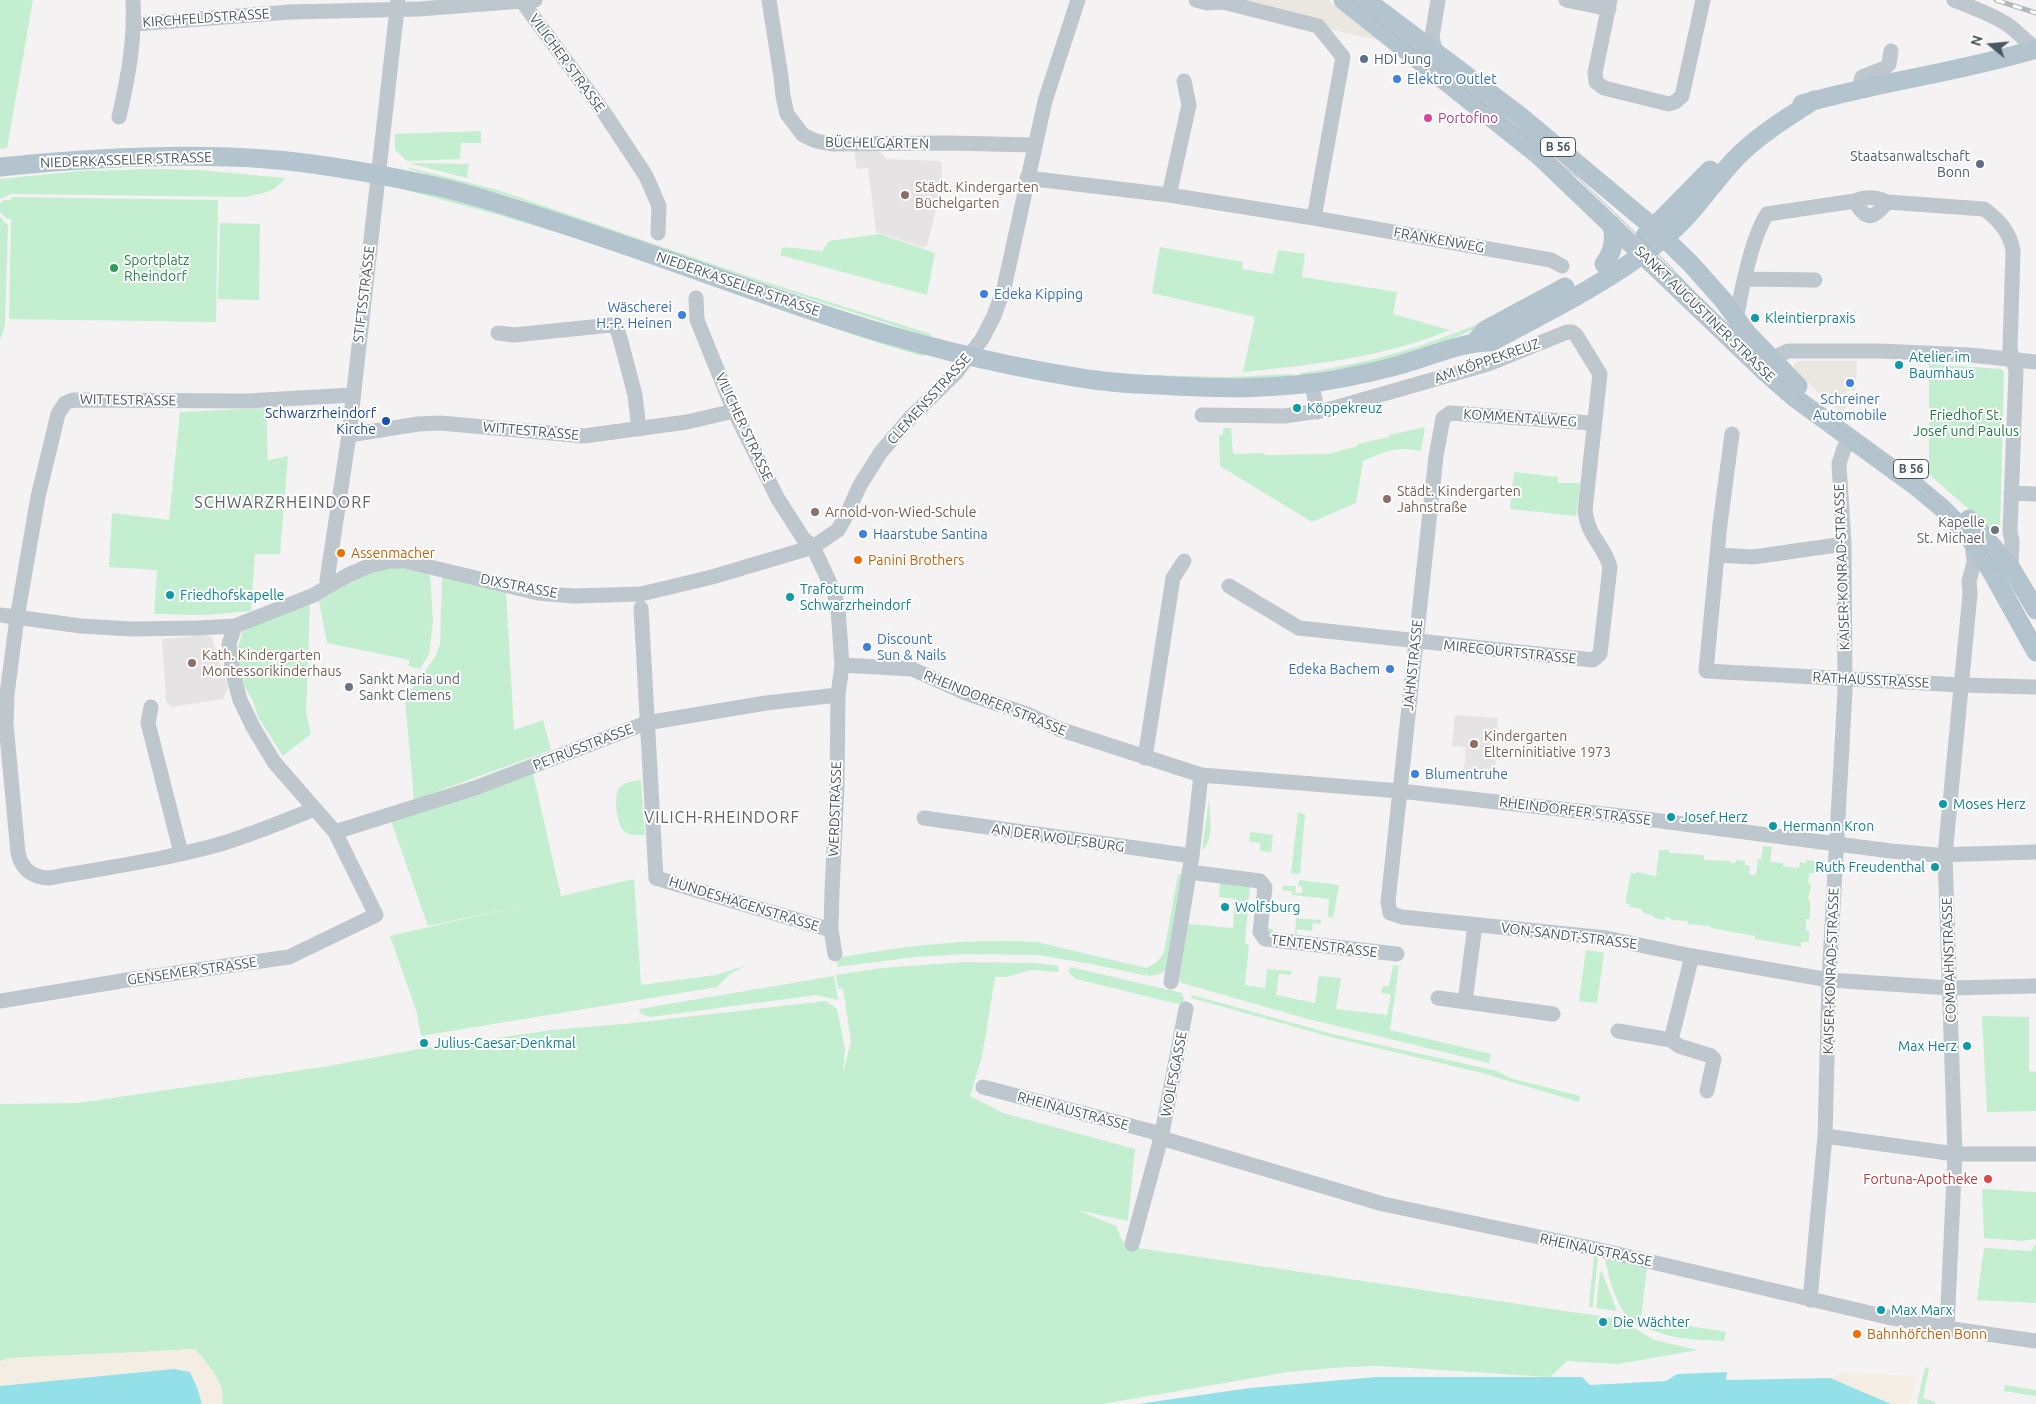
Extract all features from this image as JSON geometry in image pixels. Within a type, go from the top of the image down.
[{"type":"main road","name":"SANKT AUGUSTINER STRASSE","points":[[1343,0],[1538,154],[1764,371],[1795,398],[1941,507],[1992,557],[2036,610]]},
{"type":"main road","name":"SANKT AUGUSTINER STRASSE","points":[[1366,0],[1519,115],[1660,233],[1691,264],[1723,300],[1736,320],[1800,389],[1924,478],[1970,520],[1992,557],[2036,652]]},
{"type":"main road","name":"NIEDERKASSELER STRASSE","points":[[0,167],[83,159],[159,156],[233,157],[318,164],[438,187],[497,203],[615,241],[823,314],[931,348],[968,357],[1077,378],[1128,384],[1210,389],[1291,385],[1318,382],[1399,366],[1475,342],[1486,330],[1577,282],[1606,270],[1660,233],[1687,205],[1739,140],[1771,115],[1814,100],[1860,88],[1979,64],[2036,49]]},
{"type":"main road","points":[[1630,208],[1687,205],[1685,236],[1691,264]]},
{"type":"main road","points":[[1611,224],[1614,233],[1606,270],[1662,273]]},
{"type":"street","points":[[119,117],[130,66],[134,0]]},
{"type":"street","name":"BÜCHELGARTEN","points":[[770,0],[782,96],[787,114],[803,135],[816,142],[832,144],[950,143],[1034,145]]},
{"type":"street","name":"CLEMENSSTRASSE","points":[[812,548],[838,530],[860,485],[881,452],[911,417],[956,373],[982,339],[994,316],[1004,288],[1044,101],[1078,0]]},
{"type":"street","points":[[1196,0],[1207,3],[1223,2],[1318,26],[1343,57],[1314,218]]},
{"type":"street","points":[[1436,52],[1432,37],[1438,0]]},
{"type":"street","points":[[1566,0],[1609,4],[1596,82],[1604,88],[1672,103],[1682,96],[1703,0]]},
{"type":"street","points":[[1954,0],[2004,22],[2036,49]]},
{"type":"street","name":"KIRCHFELDSTRASSE","points":[[134,24],[398,5],[526,1]]},
{"type":"street","name":"VILICHER STRASSE","points":[[526,1],[646,176],[659,206],[658,233]]},
{"type":"street","name":"STIFTSSTRASSE","points":[[328,587],[327,580],[348,435],[398,5]]},
{"type":"street","points":[[1408,33],[1416,34],[1426,31],[1433,22]]},
{"type":"street","points":[[1860,88],[1862,78],[1885,68],[1889,64],[1891,51]]},
{"type":"street","points":[[1169,195],[1189,106],[1184,81]]},
{"type":"street","name":"FRANKENWEG","points":[[1027,178],[1169,195],[1314,218],[1551,260],[1562,266]]},
{"type":"street","name":"COMBAHNSTRASSE","points":[[1745,279],[1762,221],[1767,214],[1855,201],[1861,212],[1870,216],[1876,214],[1887,202],[1984,209],[2004,228],[2012,241],[2010,349],[2016,371],[2010,532],[1992,557],[1979,582],[1970,594],[1946,855],[1955,1154],[1947,1328]]},
{"type":"street","points":[[1736,320],[1745,279],[1815,280]]},
{"type":"street","name":"VILICHER STRASSE","points":[[696,298],[697,320],[734,411],[778,499],[803,538],[812,548]]},
{"type":"street","points":[[498,333],[514,335],[611,324],[617,329],[635,395],[638,429]]},
{"type":"street","name":"AM KÖPPEKREUZ","points":[[1202,415],[1284,416],[1322,411],[1488,364],[1527,350],[1562,334],[1572,332],[1576,335],[1600,374],[1594,430]]},
{"type":"street","points":[[1771,359],[1788,351],[1879,351],[1970,355],[2036,362]]},
{"type":"street","points":[[1318,382],[1322,411]]},
{"type":"street","name":"WITTESTRASSE","points":[[18,618],[38,497],[58,414],[65,403],[73,400],[351,401],[354,420],[358,426],[364,429],[386,430]]},
{"type":"street","name":"WITTESTRASSE","points":[[348,435],[418,424],[440,423],[584,436],[687,422],[734,411]]},
{"type":"street","name":"KOMMENTALWEG","points":[[1443,418],[1450,412],[1564,420],[1591,424],[1594,430]]},
{"type":"street","name":"JAHNSTRASSE","points":[[1390,913],[1388,902],[1415,641],[1436,456],[1443,418]]},
{"type":"street","name":"MIRECOURTSTRASSE","points":[[1229,586],[1299,628],[1592,660],[1600,654],[1610,567],[1607,557],[1590,534],[1586,520],[1585,510],[1594,430]]},
{"type":"street","points":[[1732,434],[1717,555],[1752,557],[1844,544]]},
{"type":"street","name":"KAISER-KONRAD-STRASSE","points":[[1810,1300],[1825,1136],[1829,980],[1845,679],[1844,544],[1839,464],[1844,448],[1849,444],[1858,444]]},
{"type":"street","points":[[2011,492],[2036,494]]},
{"type":"street","points":[[812,548],[834,592],[838,608],[842,665]]},
{"type":"street","name":"DIXSTRASSE","points":[[0,615],[81,626],[131,629],[234,626],[305,598],[369,566],[390,561],[405,562],[538,593],[573,596],[641,594],[712,577],[812,548]]},
{"type":"street","name":"RATHAUSSTRASSE","points":[[1717,555],[1706,671],[1961,685],[2036,687]]},
{"type":"street","points":[[1146,758],[1173,578],[1184,560]]},
{"type":"street","name":"HUNDESHAGENSTRASSE","points":[[642,608],[646,723],[656,878],[831,930]]},
{"type":"street","points":[[18,618],[7,694],[6,724],[17,844],[21,864],[28,872],[38,878],[49,878],[181,853],[217,845],[265,829],[314,809]]},
{"type":"street","points":[[234,626],[229,644],[232,674],[240,700],[253,727],[274,762],[335,832]]},
{"type":"street","name":"WERDSTRASSE","points":[[835,954],[831,930],[838,694],[842,665]]},
{"type":"street","name":"RHEINDORFER STRASSE","points":[[842,665],[912,670],[968,694],[1027,714],[1059,729],[1202,775],[1400,792],[1891,851],[1946,855],[2036,852]]},
{"type":"street","name":"PETRUSSTRASSE","points":[[335,832],[474,788],[646,723],[786,700],[838,694]]},
{"type":"street","points":[[151,707],[148,723],[181,853]]},
{"type":"street","points":[[1171,982],[1192,856],[1202,775]]},
{"type":"street","name":"AN DER WOLFSBURG","points":[[924,818],[1192,856]]},
{"type":"street","name":"GENSEMER STRASSE","points":[[0,1001],[288,957],[376,915],[335,832]]},
{"type":"street","name":"TENTENSTRASSE","points":[[1189,872],[1260,881],[1265,887],[1260,932],[1266,939],[1397,954]]},
{"type":"street","name":"VON-SANDT-STRASSE","points":[[1390,913],[1402,917],[1606,938],[1692,956],[1829,980],[1950,988],[2036,986]]},
{"type":"street","points":[[1464,1002],[1475,925]]},
{"type":"street","points":[[1671,1040],[1692,956]]},
{"type":"street","points":[[1438,998],[1553,1014]]},
{"type":"street","name":"WOLFSGASSE","points":[[1161,1138],[1186,1009]]},
{"type":"street","points":[[1618,1031],[1671,1040],[1678,1046],[1710,1056],[1714,1059],[1708,1091]]},
{"type":"street","name":"RHEINAUSTRASSE","points":[[983,1087],[1154,1132],[1161,1138],[1383,1204],[1596,1249],[1810,1300],[1947,1328],[2036,1341]]},
{"type":"street","points":[[1825,1136],[1955,1154],[2036,1154]]},
{"type":"street","points":[[1132,1244],[1161,1138]]},
{"type":"shaded area","points":[[1242,0],[1328,0],[1378,40],[1325,28]]},
{"type":"shaded area","name":"Städt. Kindergarten Büchelgarten","points":[[854,149],[877,149],[886,159],[940,161],[942,164],[942,186],[927,246],[921,247],[876,233],[868,168],[857,169]]},
{"type":"shaded area","points":[[1799,361],[1857,361],[1855,391],[1847,390],[1846,401],[1849,403],[1842,413],[1794,370],[1794,363]]},
{"type":"shaded area","name":"Kath. Kindergarten Montessorikinderhaus","points":[[207,635],[212,638],[228,688],[223,699],[172,707],[166,702],[162,639]]},
{"type":"shaded area","name":"Kindergarten Elterninitiative 1973","points":[[1455,715],[1498,718],[1495,773],[1464,771],[1466,747],[1452,746]]},
{"type":"green space","points":[[0,0],[33,0],[7,148],[0,149]]},
{"type":"green space","points":[[481,131],[481,143],[461,143],[460,159],[407,161],[395,150],[395,134]]},
{"type":"green space","points":[[412,164],[469,164],[467,178]]},
{"type":"green space","points":[[411,168],[498,190],[750,277],[931,334],[930,337],[724,271],[509,196],[408,169]]},
{"type":"green space","points":[[199,170],[285,178],[272,190],[244,197],[11,194],[0,199],[0,179],[80,171]]},
{"type":"green space","points":[[407,188],[481,206],[926,354],[923,356],[877,342],[616,251],[532,225],[405,190]]},
{"type":"green space","name":"Sportplatz Rheindorf","points":[[11,197],[218,200],[216,322],[9,319],[11,219],[7,219],[0,212],[0,203],[4,200],[11,200]]},
{"type":"green space","points":[[0,216],[8,226],[5,325],[0,341]]},
{"type":"green space","points":[[220,223],[260,224],[259,300],[218,299]]},
{"type":"green space","points":[[880,234],[935,253],[927,295],[780,255],[783,247],[822,251],[829,241]]},
{"type":"green space","points":[[1160,247],[1243,262],[1242,269],[1273,274],[1278,250],[1305,254],[1302,277],[1397,292],[1393,314],[1450,330],[1400,347],[1374,353],[1322,363],[1243,372],[1255,317],[1152,293]]},
{"type":"green space","points":[[1480,323],[1475,329],[1444,342],[1375,363],[1300,375],[1300,373],[1369,360],[1414,348]]},
{"type":"green space","name":"Friedhof St. Josef und Paulus","points":[[1929,364],[2001,369],[2004,372],[2000,531],[1994,534],[1929,474]]},
{"type":"green space","points":[[1292,374],[1293,377],[1236,380],[1145,376],[1229,377]]},
{"type":"green space","points":[[266,408],[268,460],[288,456],[280,554],[255,554],[251,611],[205,615],[154,614],[157,570],[109,567],[112,513],[169,520],[180,412]]},
{"type":"green space","points":[[1425,427],[1421,451],[1391,450],[1363,461],[1356,503],[1312,522],[1220,466],[1219,435],[1223,435],[1223,428],[1231,428],[1233,454],[1264,453],[1265,455],[1328,454],[1358,446],[1358,444],[1389,437],[1389,435]]},
{"type":"green space","points":[[1514,472],[1558,477],[1558,483],[1580,483],[1576,516],[1510,509]]},
{"type":"green space","points":[[391,566],[430,573],[433,622],[429,654],[420,669],[408,666],[410,660],[327,643],[319,601],[368,570]]},
{"type":"green space","points":[[442,576],[506,591],[514,730],[543,720],[551,750],[414,800],[405,698],[436,656],[440,644]]},
{"type":"green space","points":[[310,605],[306,713],[311,734],[283,756],[258,717],[253,701],[240,678],[238,647],[242,633],[249,626]]},
{"type":"green space","points":[[532,769],[561,896],[634,879],[641,985],[716,975],[747,965],[730,974],[717,987],[421,1036],[417,1013],[390,936],[521,906],[428,926],[391,821]]},
{"type":"green space","points":[[641,780],[645,835],[632,835],[622,829],[617,811],[616,797],[621,786],[629,782]]},
{"type":"green space","points":[[1209,798],[1210,833],[1209,840],[1202,850]]},
{"type":"green space","points":[[1298,813],[1305,814],[1300,874],[1291,873]]},
{"type":"green space","points":[[1250,832],[1273,835],[1271,852],[1260,851],[1260,843],[1249,841]]},
{"type":"green space","points":[[1763,846],[1772,847],[1770,862],[1783,863],[1783,866],[1799,868],[1800,862],[1806,863],[1806,860],[1824,862],[1823,874],[1809,873],[1808,884],[1811,885],[1808,900],[1810,900],[1810,919],[1806,919],[1806,930],[1809,931],[1809,942],[1801,942],[1801,947],[1755,939],[1755,936],[1711,928],[1710,926],[1688,924],[1688,921],[1671,920],[1671,918],[1665,917],[1665,920],[1654,918],[1654,916],[1642,912],[1642,909],[1629,907],[1630,904],[1625,903],[1631,873],[1636,874],[1636,872],[1656,876],[1659,850],[1669,850],[1670,853],[1704,855],[1704,860],[1730,861],[1730,863],[1736,863],[1736,860],[1745,861],[1745,865],[1750,866],[1749,874],[1756,875],[1758,859],[1761,859]]},
{"type":"green space","points":[[1178,874],[1185,874],[1169,969],[1160,974],[1149,976],[1139,968],[1147,976],[1037,955],[965,954],[914,957],[838,967],[836,958],[886,950],[961,942],[1012,941],[1037,942],[1146,968],[1157,962],[1164,952]]},
{"type":"green space","points":[[1299,880],[1339,885],[1333,918],[1328,917],[1329,899],[1292,895],[1292,891],[1282,890],[1283,886],[1296,886],[1295,893],[1302,893],[1302,887],[1298,886]]},
{"type":"green space","points":[[1220,883],[1250,884],[1245,944],[1249,944],[1245,985],[1265,988],[1267,969],[1292,971],[1291,975],[1279,974],[1276,995],[1315,1003],[1319,976],[1341,978],[1336,1009],[1387,1015],[1391,994],[1381,993],[1383,986],[1389,986],[1393,965],[1399,966],[1390,1030],[1491,1054],[1489,1063],[1308,1019],[1179,981],[1188,924],[1233,928],[1235,899],[1219,897]]},
{"type":"green space","points":[[1296,918],[1321,920],[1321,924],[1313,923],[1312,931],[1297,929],[1296,940],[1269,937],[1265,928],[1273,929],[1273,935],[1295,936]]},
{"type":"green space","points":[[1586,950],[1604,953],[1597,1003],[1579,1001]]},
{"type":"green space","points":[[964,962],[1035,963],[1058,966],[1059,972],[1032,970],[1006,977],[995,977],[982,1057],[970,1096],[1003,1113],[1135,1149],[1128,1221],[1077,1210],[1116,1226],[1125,1246],[1620,1319],[1654,1340],[1698,1350],[1618,1364],[1567,1361],[1550,1377],[1379,1366],[1288,1372],[1102,1404],[222,1404],[223,1396],[219,1381],[195,1349],[0,1361],[0,1104],[78,1103],[323,1067],[419,1049],[552,1030],[624,1024],[826,1001],[837,1009],[845,1049],[843,1073],[851,1041],[843,988],[838,989],[836,975],[882,968]]},
{"type":"green space","points":[[1070,967],[1182,993],[1186,1006],[1076,979],[1069,973]]},
{"type":"green space","points":[[834,976],[838,1000],[816,995],[650,1017],[641,1014],[639,1009]]},
{"type":"green space","points":[[1192,995],[1336,1035],[1497,1071],[1510,1078],[1580,1096],[1579,1102],[1478,1072],[1335,1038],[1191,998]]},
{"type":"green space","points":[[1982,1016],[2029,1017],[2029,1071],[2036,1072],[2036,1111],[1987,1112]]},
{"type":"green space","points":[[1982,1189],[2036,1192],[2036,1239],[2022,1241],[1984,1238]]},
{"type":"green space","points":[[2036,1244],[2036,1303],[1977,1300],[1984,1248],[2031,1251]]},
{"type":"green space","points":[[1594,1255],[1598,1256],[1593,1307],[1589,1307]]},
{"type":"green space","points":[[1605,1259],[1647,1268],[1641,1318],[1726,1332],[1724,1341],[1671,1336],[1651,1330],[1630,1319],[1621,1308],[1615,1295]]},
{"type":"green space","points":[[1600,1271],[1602,1272],[1617,1311],[1596,1308]]},
{"type":"green space","points":[[1925,1367],[1929,1368],[1923,1398],[1935,1402],[1935,1404],[1917,1404]]},
{"type":"green space","points":[[2005,1385],[2036,1390],[2036,1396],[2004,1391]]},
{"type":"sand","points":[[195,1349],[219,1382],[222,1389],[222,1404],[202,1404],[198,1389],[174,1369],[0,1386],[0,1361],[9,1358]]},
{"type":"sand","points":[[1842,1373],[1918,1376],[1909,1404],[1891,1404],[1830,1378]]},
{"type":"water","points":[[174,1369],[190,1372],[202,1404],[0,1404],[0,1386]]},
{"type":"water","points":[[1727,1372],[1726,1380],[1830,1378],[1891,1404],[1138,1404],[1250,1388],[1376,1377],[1582,1377],[1590,1385],[1666,1381],[1677,1374]]},
{"type":"tram line","points":[[1350,0],[1577,177],[1667,263],[1755,357],[1797,395],[1919,484],[1943,504],[1987,553],[2008,583],[2036,634]]},
{"type":"railway","points":[[1996,0],[2036,13]]},
{"type":"place","name":"HDI Jung","points":[[1364,59]]},
{"type":"place","name":"Elektro Outlet","points":[[1397,79]]},
{"type":"place","name":"Portofino","points":[[1428,118]]},
{"type":"place","name":"Staatsanwaltschaft Bonn","points":[[1980,164]]},
{"type":"place","name":"Städt. Kindergarten Büchelgarten","points":[[905,195]]},
{"type":"place","name":"Sportplatz Rheindorf","points":[[114,268]]},
{"type":"place","name":"Edeka Kipping","points":[[984,294]]},
{"type":"place","name":"Wäscherei H.-P. Heinen","points":[[682,315]]},
{"type":"place","name":"Kleintierpraxis","points":[[1755,318]]},
{"type":"place","name":"Atelier im Baumhaus","points":[[1899,365]]},
{"type":"place","name":"Schreiner Automobile","points":[[1850,383]]},
{"type":"place","name":"Köppekreuz","points":[[1297,408]]},
{"type":"place","name":"Schwarzrheindorf Kirche","points":[[386,421]]},
{"type":"place","name":"Städt. Kindergarten Jahnstraße","points":[[1387,499]]},
{"type":"place","name":"Arnold-von-Wied-Schule","points":[[815,512]]},
{"type":"place","name":"Kapelle St. Michael","points":[[1995,530]]},
{"type":"place","name":"Haarstube Santina","points":[[863,534]]},
{"type":"place","name":"Assenmacher","points":[[341,553]]},
{"type":"place","name":"Panini Brothers","points":[[858,560]]},
{"type":"place","name":"Friedhofskapelle","points":[[170,595]]},
{"type":"place","name":"Trafoturm Schwarzrheindorf","points":[[790,597]]},
{"type":"place","name":"Discount Sun & Nails","points":[[867,647]]},
{"type":"place","name":"Kath. Kindergarten Montessorikinderhaus","points":[[192,663]]},
{"type":"place","name":"Edeka Bachem","points":[[1390,669]]},
{"type":"place","name":"Sankt Maria und Sankt Clemens","points":[[349,687]]},
{"type":"place","name":"Kindergarten Elterninitiative 1973","points":[[1474,744]]},
{"type":"place","name":"Blumentruhe","points":[[1415,774]]},
{"type":"place","name":"Moses Herz","points":[[1943,804]]},
{"type":"place","name":"Josef Herz","points":[[1671,817]]},
{"type":"place","name":"Hermann Kron","points":[[1773,826]]},
{"type":"place","name":"Ruth Freudenthal","points":[[1935,867]]},
{"type":"place","name":"Wolfsburg","points":[[1225,907]]},
{"type":"place","name":"Julius-Caesar-Denkmal","points":[[424,1043]]},
{"type":"place","name":"Max Herz","points":[[1967,1046]]},
{"type":"place","name":"Fortuna-Apotheke","points":[[1988,1179]]},
{"type":"place","name":"Max Marx","points":[[1881,1310]]},
{"type":"place","name":"Die Wächter","points":[[1603,1322]]},
{"type":"place","name":"Bahnhöfchen Bonn","points":[[1857,1334]]},
{"type":"district","name":"SCHWARZRHEINDORF","points":[[283,503]]},
{"type":"district","name":"VILICH-RHEINDORF","points":[[722,818]]}]
